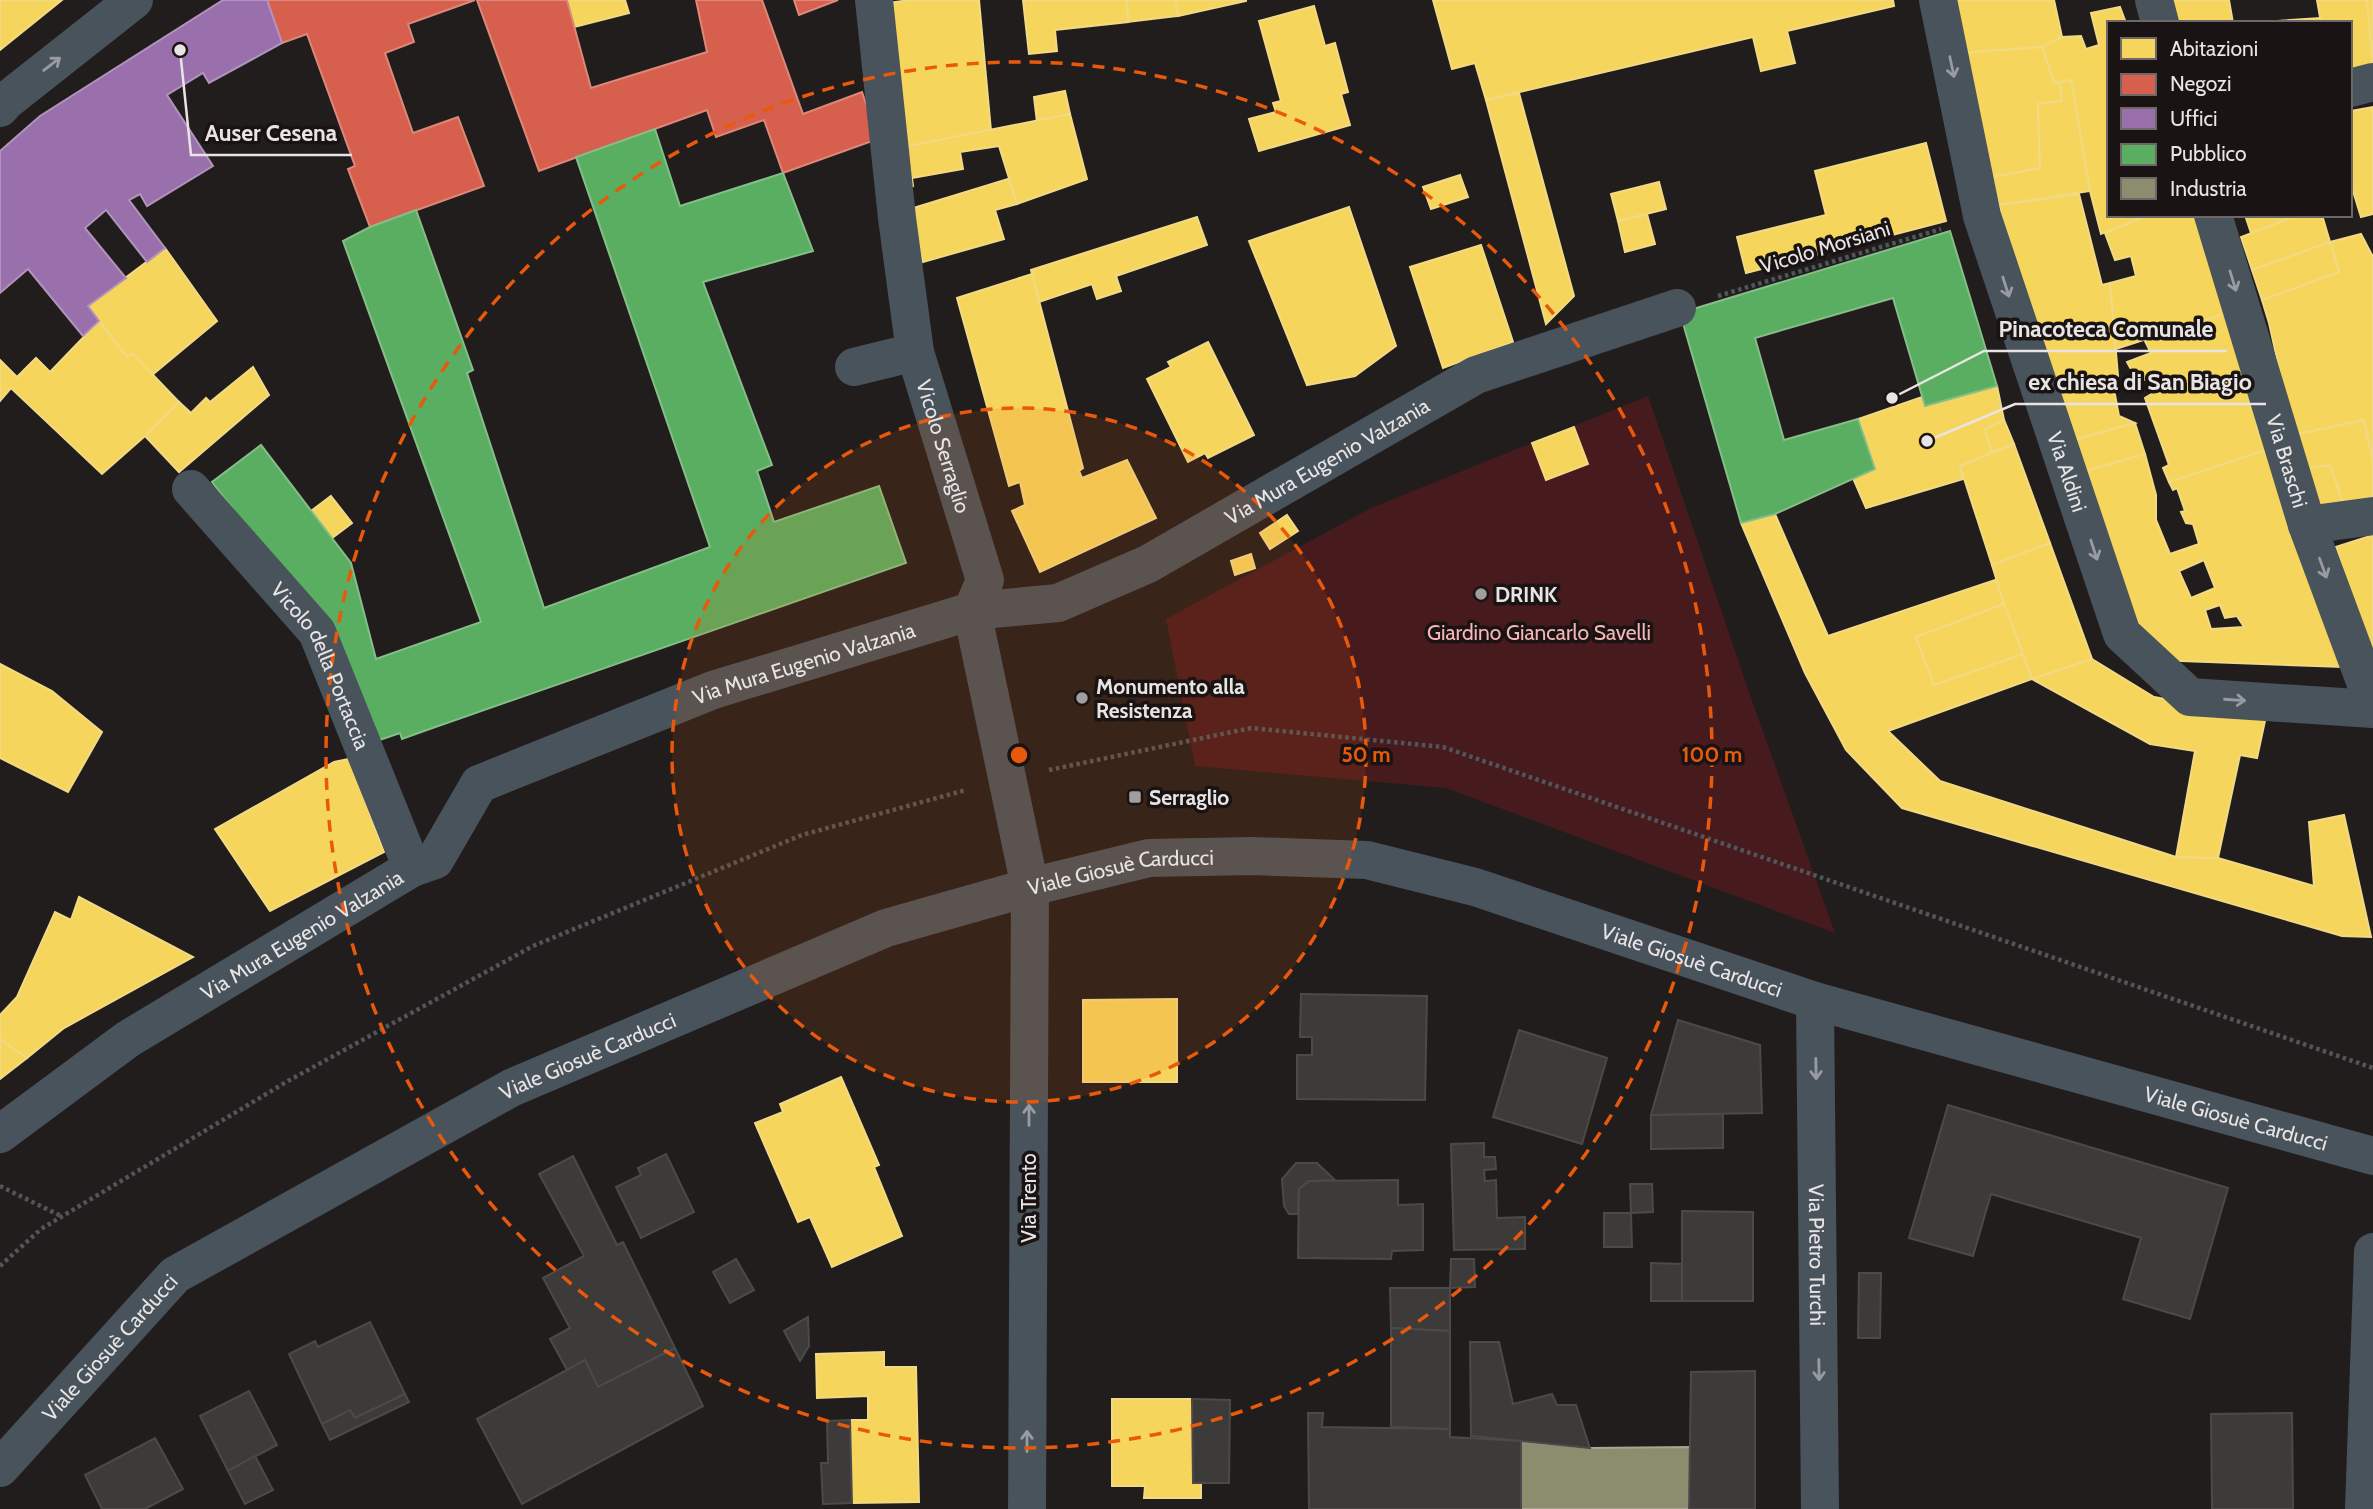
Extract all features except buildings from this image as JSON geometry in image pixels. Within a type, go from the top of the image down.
[{"type":"street","points":[[0,108],[134,0]]},
{"type":"street","name":"Vicolo Serraglio","points":[[874,0],[897,218],[915,352],[985,580],[972,611]]},
{"type":"street","name":"Via Aldini","points":[[1938,0],[1982,216],[2122,634],[2190,697],[2373,709]]},
{"type":"street","points":[[2154,0],[2159,21]]},
{"type":"street","points":[[2352,87],[2373,82]]},
{"type":"street","name":"Via Braschi","points":[[2214,217],[2307,525],[2373,703]]},
{"type":"street","name":"Via Mura Eugenio Valzania","points":[[0,1134],[128,1039],[412,868],[435,860],[480,784],[713,690],[972,611],[1058,603],[1148,564],[1476,375],[1677,308]]},
{"type":"street","points":[[853,368],[915,352]]},
{"type":"street","name":"Vicolo della Portaccia","points":[[191,489],[317,632],[412,868]]},
{"type":"street","points":[[2307,525],[2373,516]]},
{"type":"street","points":[[972,611],[1030,887]]},
{"type":"street","name":"Viale Giosuè Carducci","points":[[0,1468],[175,1275],[511,1088],[886,928],[1030,887],[1149,858],[1252,856],[1367,860],[1475,887],[1815,1001],[2373,1156]]},
{"type":"street","name":"Via Trento","points":[[1027,1509],[1030,887]]},
{"type":"street","name":"Via Pietro Turchi","points":[[1815,1001],[1820,1509]]},
{"type":"street","points":[[2364,1509],[2373,1252]]},
{"type":"path","name":"Vicolo Morsiani","points":[[1677,308],[1982,216]]},
{"type":"path","points":[[0,1266],[40,1230],[62,1216],[288,1081],[533,946],[802,835],[1009,778],[1251,728],[1443,747],[2373,1068]]},
{"type":"path","points":[[0,1186],[62,1216]]},
{"type":"green space","name":"Giardino Giancarlo Savelli","points":[[1648,396],[1835,933],[1446,788],[1195,766],[1166,619],[1371,508]]},
{"type":"place","name":"Auser Cesena","points":[[180,50]]},
{"type":"place","name":"Pinacoteca Comunale","points":[[1892,398]]},
{"type":"place","name":"ex chiesa di San Biagio","points":[[1927,441]]},
{"type":"place","name":"DRINK","points":[[1481,594]]},
{"type":"place","name":"Monumento alla Resistenza","points":[[1082,698]]},
{"type":"place","name":"Serraglio","points":[[1135,797]]}]
